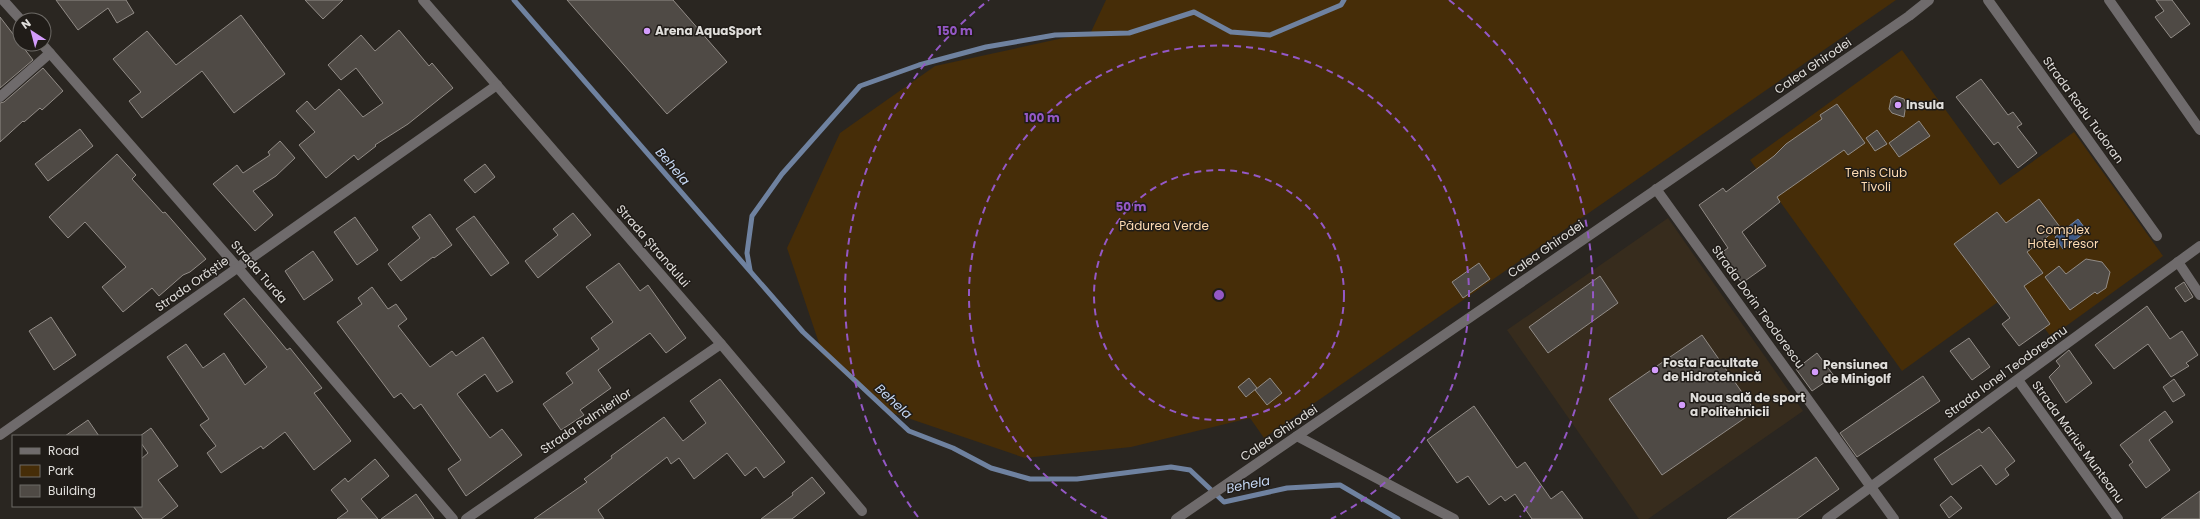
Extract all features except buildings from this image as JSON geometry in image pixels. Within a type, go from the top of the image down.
[{"type":"street","points":[[3,0],[14,12]]},
{"type":"street","name":"Strada Ștrandului","points":[[423,0],[721,344],[862,511]]},
{"type":"street","name":"Calea Ghirodei","points":[[1176,519],[1903,21],[1929,0]]},
{"type":"street","name":"Strada Radu Tudoran","points":[[1988,0],[2157,236]]},
{"type":"street","points":[[2109,0],[2200,130]]},
{"type":"street","points":[[0,97],[50,53]]},
{"type":"street","name":"Strada Turda","points":[[50,53],[238,268],[453,519]]},
{"type":"street","name":"Strada Orăștie","points":[[0,435],[497,85]]},
{"type":"street","name":"Strada Dorin Teodorescu","points":[[1656,189],[1894,519]]},
{"type":"street","name":"Strada Ionel Teodoreanu","points":[[1828,519],[2200,246]]},
{"type":"street","points":[[2178,262],[2200,295]]},
{"type":"street","name":"Strada Palmierilor","points":[[466,519],[721,344]]},
{"type":"street","name":"Strada Marius Munteanu","points":[[2018,380],[2118,519]]},
{"type":"street","points":[[1297,436],[1454,519]]},
{"type":"shaded area","name":"Fosta Facultate de Hidrotehnică","points":[[1668,218],[1803,411],[1648,519],[1639,519],[1507,330]]},
{"type":"green space","name":"Pădurea Verde","points":[[1106,0],[1896,0],[1264,438],[1250,418],[1131,447],[1025,458],[884,410],[823,355],[787,248],[840,133],[935,66],[1091,32]]},
{"type":"green space","name":"Tenis Club Tivoli","points":[[1902,50],[2000,185],[2074,132],[2163,256],[2051,337],[2016,289],[1902,371],[1750,160]]},
{"type":"water","points":[[2078,219],[2087,231],[2063,249],[2055,237]]},
{"type":"waterway","name":"Behela","points":[[514,0],[803,332],[909,431],[953,448],[991,468],[1030,479],[1077,479],[1171,467],[1190,470],[1224,502],[1287,488],[1340,485],[1398,519]]},
{"type":"waterway","points":[[750,270],[747,253],[752,216],[782,174],[860,86],[919,65],[986,47],[1055,35],[1129,33],[1194,12],[1231,32],[1270,35],[1341,5],[1344,0]]},
{"type":"place","name":"Arena AquaSport","points":[[647,31]]},
{"type":"place","name":"Insula","points":[[1898,105]]},
{"type":"place","name":"Fosta Facultate de Hidrotehnică","points":[[1655,370]]},
{"type":"place","name":"Pensiunea de Minigolf","points":[[1815,372]]},
{"type":"place","name":"Noua sală de sport a Politehnicii","points":[[1682,405]]},
{"type":"park label","name":"Complex Hotel Tresor","points":[[2063,237]]}]
